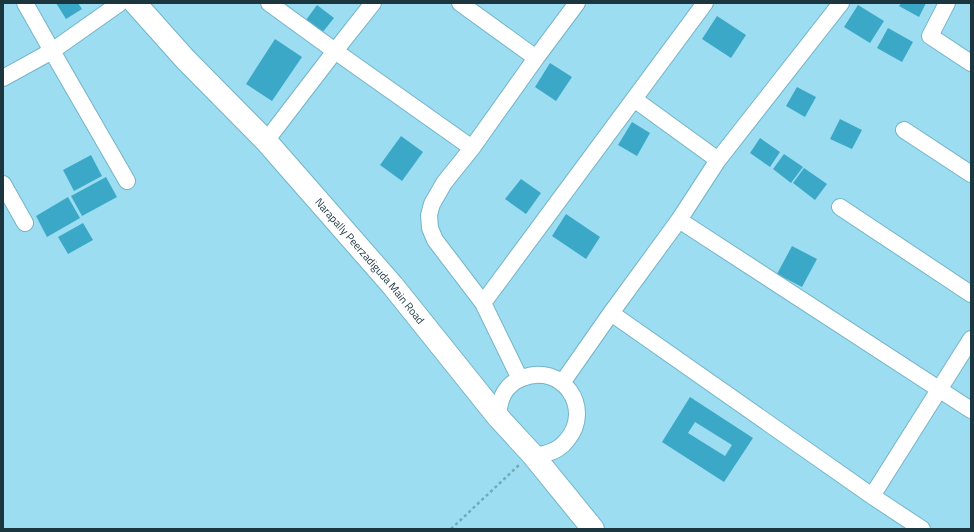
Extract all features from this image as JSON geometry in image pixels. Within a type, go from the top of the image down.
[{"type":"street","points":[[26,3],[52,51],[128,181]]},
{"type":"street","points":[[3,78],[52,51],[120,3]]},
{"type":"street","name":"Narapally Peerzadiguda Main Road","points":[[135,3],[185,59],[266,141],[393,286],[498,417],[532,454],[593,529]]},
{"type":"street","points":[[269,3],[334,51],[472,148]]},
{"type":"street","points":[[266,141],[334,51],[373,3]]},
{"type":"street","points":[[460,3],[536,58]]},
{"type":"street","points":[[520,379],[483,303],[435,240],[430,228],[429,215],[432,204],[444,183],[472,148],[577,3]]},
{"type":"street","points":[[483,303],[705,3]]},
{"type":"street","points":[[562,383],[679,220],[718,160],[841,3]]},
{"type":"street","points":[[947,3],[930,36],[971,63]]},
{"type":"street","points":[[634,99],[718,160]]},
{"type":"street","points":[[904,130],[971,174]]},
{"type":"street","points":[[3,184],[25,223]]},
{"type":"street","points":[[840,207],[971,294]]},
{"type":"street","points":[[679,220],[971,410]]},
{"type":"street","points":[[611,313],[872,496],[922,529]]},
{"type":"street","points":[[872,496],[971,339]]},
{"type":"street","points":[[498,417],[499,406],[503,395],[510,386],[520,379],[530,375],[542,374],[553,377],[570,391],[576,402],[577,413],[576,425],[571,435],[564,444],[554,451],[543,454],[532,454]]},
{"type":"path","points":[[450,529],[532,454]]},
{"type":"building","points":[[56,3],[78,3],[82,9],[66,19]]},
{"type":"building","points":[[901,3],[926,3],[919,17],[899,6]]},
{"type":"building","points":[[317,5],[334,18],[322,33],[306,20]]},
{"type":"building","points":[[858,5],[884,21],[870,43],[844,27]]},
{"type":"building","points":[[717,16],[746,35],[731,58],[702,39]]},
{"type":"building","points":[[888,28],[913,42],[902,62],[877,48]]},
{"type":"building","points":[[275,39],[302,57],[272,101],[246,84]]},
{"type":"building","points":[[550,63],[572,77],[556,101],[535,87]]},
{"type":"building","points":[[797,87],[816,97],[805,117],[786,106]]},
{"type":"building","points":[[840,119],[862,130],[852,149],[830,139]]},
{"type":"building","points":[[632,122],[650,133],[637,156],[618,145]]},
{"type":"building","points":[[401,136],[423,152],[402,181],[380,165]]},
{"type":"building","points":[[760,138],[780,152],[770,167],[750,153]]},
{"type":"building","points":[[784,154],[803,167],[791,183],[773,169]]},
{"type":"building","points":[[91,155],[102,176],[74,191],[63,170]]},
{"type":"building","points":[[804,168],[827,184],[815,200],[793,183]]},
{"type":"building","points":[[106,177],[117,197],[82,216],[71,196]]},
{"type":"building","points":[[521,179],[541,193],[526,214],[505,199]]},
{"type":"building","points":[[68,197],[80,218],[47,237],[36,216]]},
{"type":"building","points":[[566,214],[600,237],[586,259],[552,236]]},
{"type":"building","points":[[83,223],[93,240],[68,254],[58,237]]},
{"type":"building","points":[[792,246],[817,259],[802,287],[777,274]]},
{"type":"building","points":[[690,397],[753,438],[724,482],[662,442]],"holes":[[[695,422],[732,445],[725,456],[688,433]]]}]
